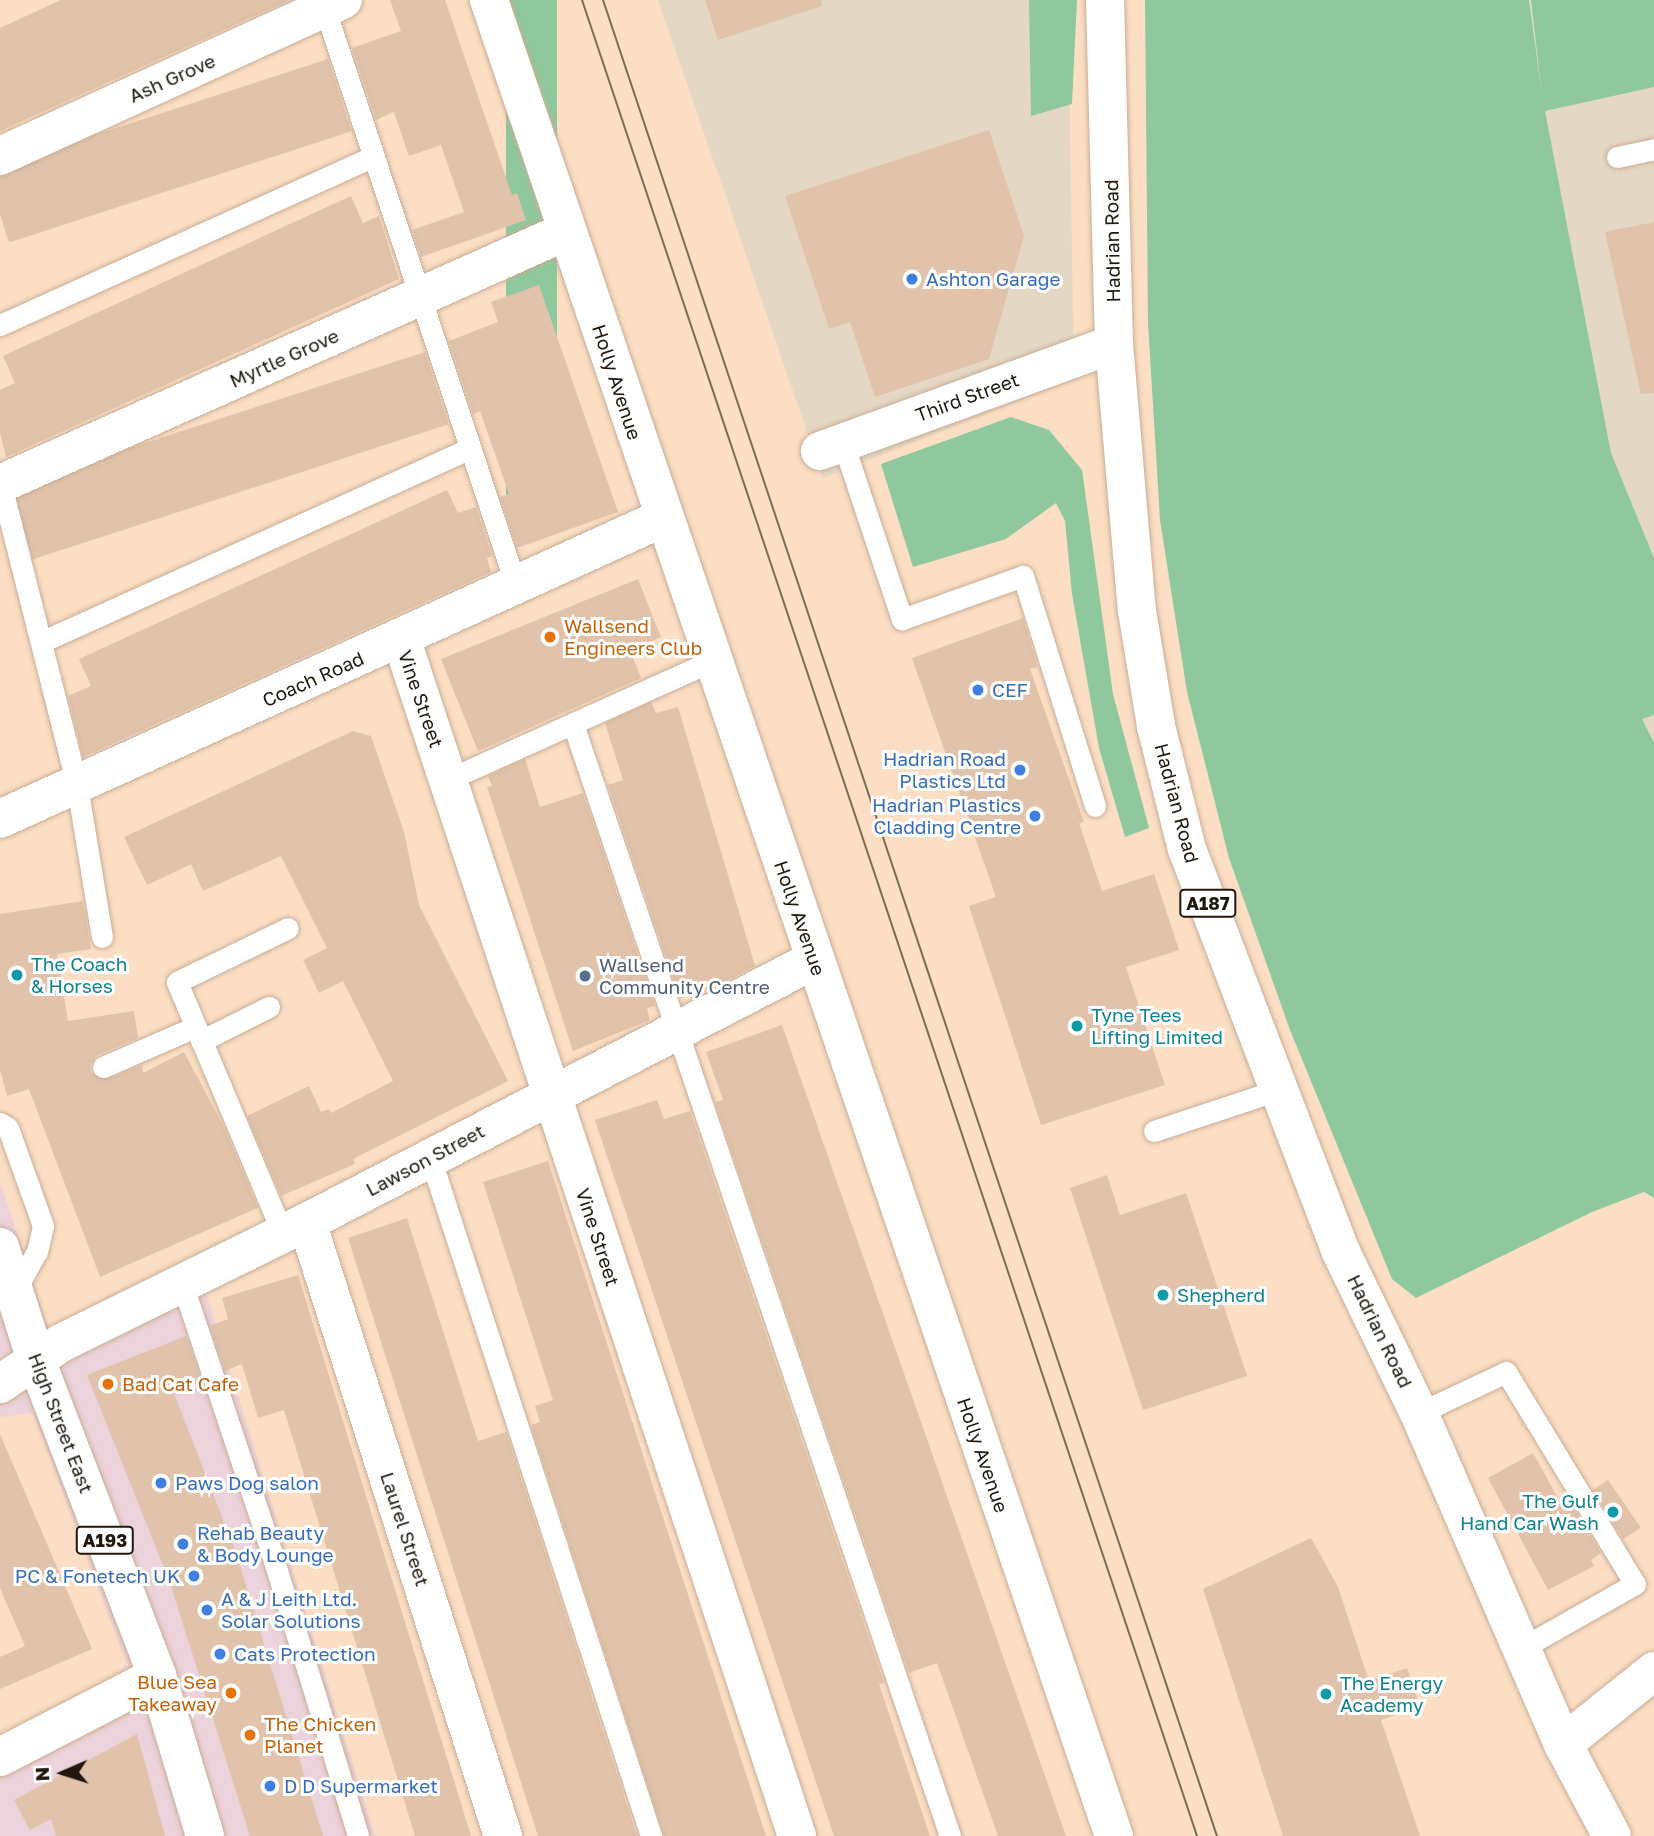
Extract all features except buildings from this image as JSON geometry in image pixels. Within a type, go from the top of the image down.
[{"type":"street","name":"Holly Avenue","points":[[489,0],[711,661],[1114,1836]]},
{"type":"street","name":"Hadrian Road","points":[[1105,0],[1114,344],[1137,611],[1156,726],[1187,849],[1341,1252],[1419,1413],[1563,1744]]},
{"type":"street","name":"Ash Grove","points":[[0,156],[330,3]]},
{"type":"street","name":"Myrtle Grove","points":[[0,483],[567,232]]},
{"type":"street","name":"Third Street","points":[[832,447],[1114,344]]},
{"type":"street","name":"Coach Road","points":[[0,819],[663,518]]},
{"type":"street","name":"Vine Street","points":[[401,639],[797,1836]]},
{"type":"street","name":"Lawson Street","points":[[0,1384],[36,1360],[182,1283],[814,961]]},
{"type":"street","name":"Laurel Street","points":[[295,1227],[503,1836]]},
{"type":"street","name":"High Street East","points":[[0,1247],[36,1360],[157,1676],[205,1836]]},
{"type":"street","points":[[1563,1744],[1654,1671]]},
{"type":"street","points":[[0,1757],[157,1676]]},
{"type":"street","name":"A187","points":[[1563,1744],[1612,1836]]},
{"type":"lane","points":[[330,3],[374,156],[516,586]]},
{"type":"lane","points":[[1617,158],[1654,149]]},
{"type":"lane","points":[[0,325],[374,156]]},
{"type":"lane","points":[[832,447],[902,619],[1023,576],[1095,806]]},
{"type":"lane","points":[[41,642],[470,448]]},
{"type":"lane","points":[[0,483],[77,786],[102,937]]},
{"type":"lane","points":[[449,779],[711,661]]},
{"type":"lane","points":[[573,724],[950,1836]]},
{"type":"lane","points":[[288,928],[177,982],[198,1034],[295,1227]]},
{"type":"lane","points":[[103,1067],[270,1007]]},
{"type":"lane","points":[[1154,1131],[1278,1090]]},
{"type":"lane","points":[[0,1123],[8,1128],[43,1226],[37,1251],[15,1291]]},
{"type":"lane","points":[[430,1157],[650,1836]]},
{"type":"lane","points":[[182,1283],[268,1541],[358,1836]]},
{"type":"lane","points":[[1419,1413],[1506,1372],[1635,1584],[1520,1649]]},
{"type":"shaded area","points":[[658,0],[1068,0],[1074,379],[823,478]]},
{"type":"shaded area","points":[[1458,0],[1654,0],[1654,821]]},
{"type":"shaded area","points":[[0,1182],[52,1338],[197,1263],[375,1836],[0,1836],[0,1778],[140,1699],[33,1413],[0,1417]]},
{"type":"green space","points":[[506,0],[557,0],[557,515],[506,515]]},
{"type":"green space","points":[[1029,0],[1077,0],[1072,104],[1031,116]]},
{"type":"green space","points":[[1145,0],[1529,0],[1542,95],[1531,0],[1654,0],[1654,87],[1545,111],[1611,453],[1654,558],[1654,715],[1642,719],[1654,743],[1654,1198],[1644,1192],[1592,1212],[1416,1298],[1392,1279],[1290,1030],[1229,858],[1187,692],[1160,520],[1148,323]]},
{"type":"green space","points":[[1011,417],[1049,430],[1082,470],[1113,694],[1149,828],[1125,837],[1099,748],[1072,594],[1065,521],[1056,503],[1006,539],[913,567],[881,464]]},
{"type":"tram line","points":[[582,0],[1197,1836]]},
{"type":"tram line","points":[[603,0],[1217,1836]]},
{"type":"place","name":"Ashton Garage","points":[[912,279]]},
{"type":"place","name":"Wallsend Engineers Club","points":[[550,637]]},
{"type":"place","name":"CEF","points":[[978,690]]},
{"type":"place","name":"Hadrian Road Plastics Ltd","points":[[1020,770]]},
{"type":"place","name":"Hadrian Plastics Cladding Centre","points":[[1035,816]]},
{"type":"place","name":"The Coach & Horses","points":[[17,975]]},
{"type":"place","name":"Wallsend Community Centre","points":[[585,976]]},
{"type":"place","name":"Tyne Tees Lifting Limited","points":[[1077,1026]]},
{"type":"place","name":"Shepherd","points":[[1163,1295]]},
{"type":"place","name":"Bad Cat Cafe","points":[[108,1384]]},
{"type":"place","name":"Paws Dog salon","points":[[161,1483]]},
{"type":"place","name":"The Gulf Hand Car Wash","points":[[1613,1512]]},
{"type":"place","name":"Rehab Beauty & Body Lounge","points":[[183,1544]]},
{"type":"place","name":"PC & Fonetech UK","points":[[194,1576]]},
{"type":"place","name":"A & J Leith Ltd. Solar Solutions","points":[[207,1610]]},
{"type":"place","name":"Cats Protection","points":[[220,1654]]},
{"type":"place","name":"Blue Sea Takeaway","points":[[231,1693]]},
{"type":"place","name":"The Energy Academy","points":[[1326,1694]]},
{"type":"place","name":"The Chicken Planet","points":[[250,1735]]},
{"type":"place","name":"D D Supermarket","points":[[270,1786]]}]
